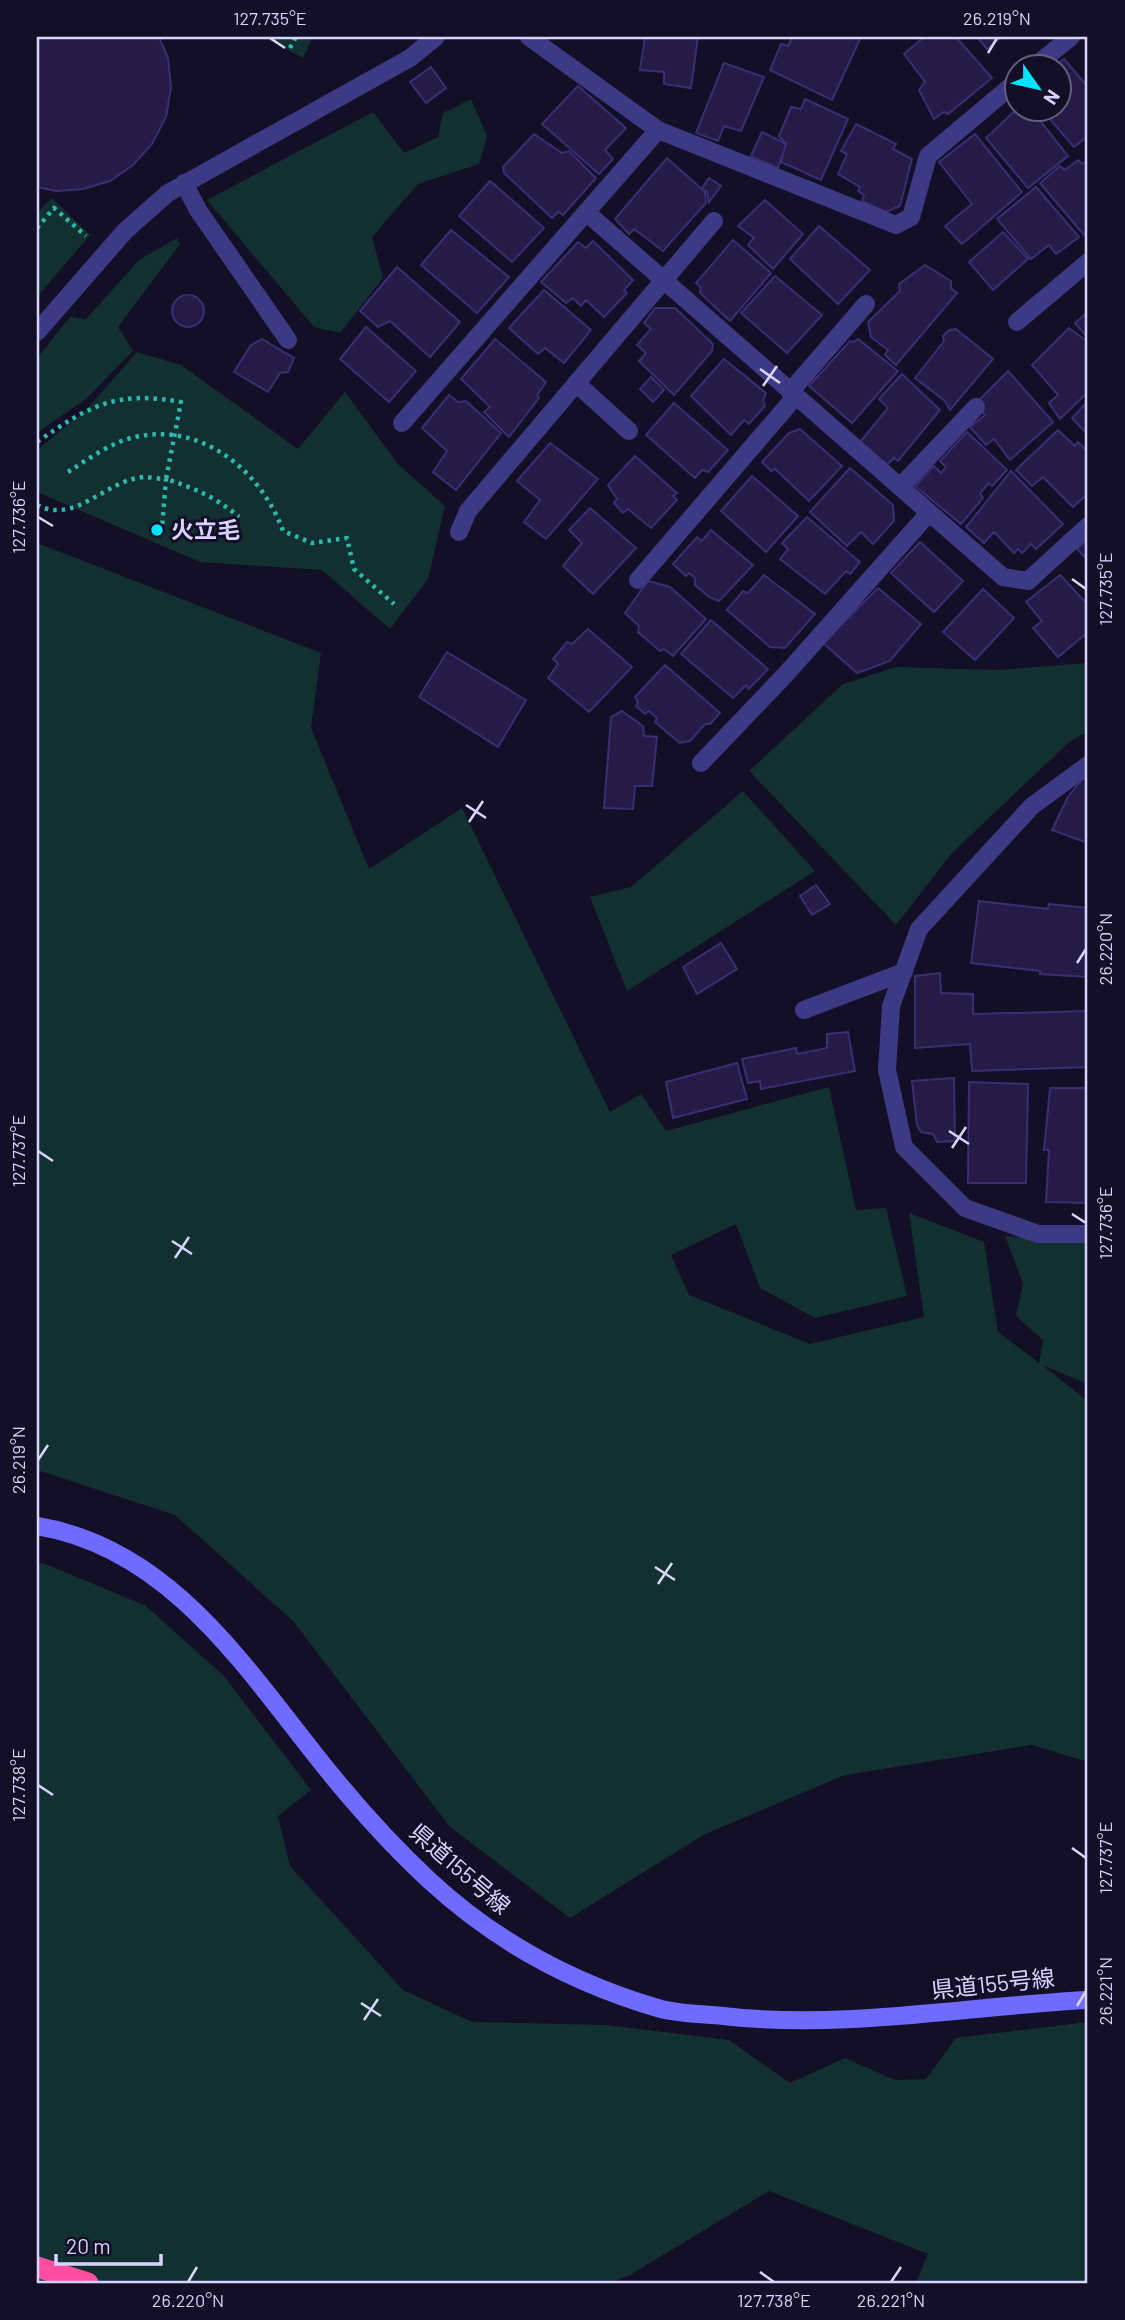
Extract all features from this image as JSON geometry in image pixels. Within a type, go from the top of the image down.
[{"type":"highway","points":[[37,2267],[88,2283]]},
{"type":"main road","name":"県道155号線","points":[[37,1525],[81,1537],[127,1558],[166,1586],[203,1618],[237,1654],[320,1760],[428,1879],[484,1926],[534,1958],[596,1987],[665,2010],[783,2023],[909,2016],[1088,2000]]},
{"type":"street","points":[[37,332],[105,253],[168,193],[410,58],[436,37]]},
{"type":"street","points":[[529,37],[658,130],[896,225],[911,217],[928,156],[1002,94]]},
{"type":"street","points":[[1052,52],[1071,37]]},
{"type":"street","points":[[402,423],[658,130]]},
{"type":"street","points":[[184,183],[198,211],[288,340]]},
{"type":"street","points":[[587,214],[1003,577],[1028,581],[1088,526]]},
{"type":"street","points":[[459,532],[468,511],[714,221]]},
{"type":"street","points":[[1017,322],[1088,262]]},
{"type":"street","points":[[638,580],[866,304]]},
{"type":"street","points":[[576,383],[629,431]]},
{"type":"street","points":[[900,487],[975,407]]},
{"type":"street","points":[[701,763],[786,674],[929,513]]},
{"type":"street","points":[[1088,765],[1032,806],[919,929],[891,1006],[887,1070],[904,1147],[965,1209],[1038,1234],[1088,1234]]},
{"type":"street","points":[[804,1010],[904,971]]},
{"type":"path","points":[[290,48],[296,37]]},
{"type":"path","points":[[37,228],[54,208],[105,253]]},
{"type":"path","points":[[37,442],[80,412],[134,396],[181,402],[166,479],[162,528]]},
{"type":"path","points":[[68,472],[99,452],[139,436],[173,435],[204,444],[237,462],[260,485],[283,531],[312,542],[347,538],[354,569],[394,604]]},
{"type":"path","points":[[37,505],[48,511],[65,512],[142,477],[166,479],[197,489],[222,502],[239,517]]},
{"type":"green space","points":[[263,37],[313,37],[303,58]]},
{"type":"green space","points":[[471,99],[487,136],[479,164],[418,184],[372,237],[383,278],[340,333],[314,327],[207,200],[373,112],[404,153],[438,137],[443,113]]},
{"type":"green space","points":[[52,198],[90,235],[37,297],[37,213]]},
{"type":"green space","points":[[177,238],[180,244],[118,327],[133,351],[86,399],[37,433],[37,358],[70,317],[86,319],[139,260]]},
{"type":"green space","points":[[137,352],[181,365],[298,449],[345,392],[398,464],[445,506],[428,579],[390,629],[322,570],[200,562],[37,492],[37,450],[85,411]]},
{"type":"green space","points":[[37,543],[321,653],[311,728],[369,869],[462,808],[610,1112],[641,1094],[666,1131],[829,1087],[856,1210],[886,1208],[907,1296],[815,1318],[760,1288],[736,1224],[671,1255],[689,1295],[810,1344],[924,1317],[909,1213],[984,1242],[998,1332],[1039,1363],[1043,1340],[1016,1316],[1023,1283],[1005,1236],[1088,1241],[1088,1384],[1042,1365],[1088,1401],[1088,1472],[1085,1478],[1088,1480],[1088,1762],[1032,1745],[845,1775],[705,1834],[570,1918],[450,1827],[294,1622],[175,1515],[37,1470]]},
{"type":"green space","points":[[1088,663],[1088,731],[1068,743],[952,853],[896,925],[749,771],[843,684],[896,667],[998,670]]},
{"type":"green space","points":[[743,791],[815,871],[627,991],[590,897],[631,887]]},
{"type":"green space","points":[[43,1563],[146,1606],[224,1676],[311,1790],[278,1816],[290,1866],[403,1990],[472,2022],[606,2025],[729,2040],[790,2083],[845,2058],[895,2080],[926,2079],[956,2038],[1088,2022],[1088,2283],[916,2283],[928,2254],[769,2191],[630,2275],[609,2283],[37,2283],[37,1564]]},
{"type":"building","points":[[37,37],[159,37],[168,58],[171,88],[166,117],[152,144],[133,165],[110,181],[83,189],[56,191],[37,187]]},
{"type":"building","points":[[645,37],[698,37],[691,88],[664,84],[664,72],[640,70]]},
{"type":"building","points":[[792,37],[861,37],[832,100],[770,70],[781,44],[788,46]]},
{"type":"building","points":[[924,37],[956,37],[992,78],[948,114],[944,112],[934,119],[919,90],[925,82],[904,54]]},
{"type":"building","points":[[977,37],[1002,37],[987,49]]},
{"type":"building","points":[[724,63],[764,77],[741,131],[724,126],[718,141],[696,133]]},
{"type":"building","points":[[431,67],[446,88],[426,103],[410,82]]},
{"type":"building","points":[[1072,68],[1088,87],[1088,136],[1074,147],[1052,122],[1072,122]]},
{"type":"building","points":[[578,86],[626,128],[605,150],[613,159],[599,174],[542,124]]},
{"type":"building","points":[[805,99],[848,119],[821,180],[781,162],[786,144],[779,136],[791,107],[801,109]]},
{"type":"building","points":[[1003,122],[1041,122],[1068,156],[1028,188],[986,138]]},
{"type":"building","points":[[856,124],[896,144],[893,149],[912,159],[900,206],[886,212],[862,201],[864,195],[858,191],[860,187],[838,174],[847,154],[841,151]]},
{"type":"building","points":[[762,132],[786,144],[778,168],[751,156]]},
{"type":"building","points":[[534,134],[562,153],[569,151],[596,178],[563,215],[558,212],[552,218],[504,173],[503,167]]},
{"type":"building","points":[[975,134],[1022,192],[962,244],[945,226],[972,204],[939,162]]},
{"type":"building","points":[[667,158],[705,192],[706,203],[663,251],[634,229],[629,234],[615,219]]},
{"type":"building","points":[[1078,160],[1083,164],[1088,160],[1088,231],[1084,235],[1040,183],[1060,166],[1065,170]]},
{"type":"building","points":[[709,178],[721,186],[709,202],[707,192],[702,188]]},
{"type":"building","points":[[490,181],[544,228],[512,262],[459,216]]},
{"type":"building","points":[[1036,187],[1079,237],[1056,254],[1049,245],[1031,259],[997,219]]},
{"type":"building","points":[[765,200],[803,234],[773,269],[748,245],[754,238],[738,226]]},
{"type":"building","points":[[819,226],[870,270],[838,304],[790,259]]},
{"type":"building","points":[[451,230],[509,277],[477,313],[421,265]]},
{"type":"building","points":[[1003,232],[1028,259],[993,290],[969,262]]},
{"type":"building","points":[[733,240],[771,273],[730,321],[700,293],[701,288],[696,283]]},
{"type":"building","points":[[593,241],[633,280],[624,290],[627,293],[604,317],[586,300],[581,306],[573,298],[566,303],[541,282],[578,242],[586,248]]},
{"type":"building","points":[[925,265],[951,281],[951,288],[957,293],[896,365],[885,355],[888,350],[871,337],[868,322],[900,291],[899,284]]},
{"type":"building","points":[[397,267],[460,322],[430,357],[390,321],[378,327],[360,311]]},
{"type":"building","points":[[775,276],[822,315],[787,353],[741,313]]},
{"type":"building","points":[[544,290],[591,330],[564,363],[545,348],[538,354],[509,328]]},
{"type":"building","points":[[188,295],[199,300],[204,311],[199,322],[188,327],[177,322],[172,311],[177,300]]},
{"type":"building","points":[[655,308],[675,308],[713,344],[712,351],[674,395],[639,361],[646,353],[637,345],[651,329],[644,323]]},
{"type":"building","points":[[1088,312],[1088,338],[1075,323]]},
{"type":"building","points":[[366,327],[416,371],[389,402],[340,359]]},
{"type":"building","points":[[1069,328],[1088,342],[1088,392],[1060,419],[1049,403],[1058,395],[1032,365]]},
{"type":"building","points":[[956,329],[993,359],[950,410],[945,401],[915,378],[944,341],[943,336],[949,330]]},
{"type":"building","points":[[262,339],[294,358],[288,372],[280,373],[268,392],[234,372],[251,345]]},
{"type":"building","points":[[495,339],[546,382],[537,395],[539,398],[509,437],[484,412],[490,407],[461,379]]},
{"type":"building","points":[[858,339],[898,371],[852,423],[809,386],[850,341]]},
{"type":"building","points":[[724,359],[766,393],[763,400],[765,406],[749,424],[744,420],[731,435],[691,396]]},
{"type":"building","points":[[1008,371],[1053,422],[1010,460],[994,439],[986,445],[970,427],[985,415],[976,403]]},
{"type":"building","points":[[902,374],[940,410],[898,461],[894,458],[887,465],[860,442],[888,408],[879,399]]},
{"type":"building","points":[[651,377],[664,390],[653,402],[640,389]]},
{"type":"building","points":[[449,395],[458,402],[466,401],[501,433],[456,490],[433,472],[447,451],[422,428]]},
{"type":"building","points":[[1088,401],[1088,432],[1086,433],[1072,418]]},
{"type":"building","points":[[674,403],[728,450],[708,472],[702,470],[695,478],[646,435]]},
{"type":"building","points":[[800,429],[842,466],[809,501],[775,469],[771,471],[762,462],[789,433]]},
{"type":"building","points":[[1058,430],[1075,446],[1078,442],[1088,452],[1088,500],[1084,497],[1073,507],[1043,477],[1032,486],[1016,470]]},
{"type":"building","points":[[967,432],[1007,470],[992,486],[989,483],[980,493],[983,498],[961,524],[915,486],[934,466],[941,473],[946,467],[940,461]]},
{"type":"building","points":[[550,443],[598,479],[546,539],[524,522],[540,500],[517,481]]},
{"type":"building","points":[[635,456],[677,493],[673,496],[677,500],[651,528],[628,509],[623,513],[614,503],[617,499],[608,485]]},
{"type":"building","points":[[850,468],[893,505],[894,521],[873,544],[861,532],[847,546],[810,512]]},
{"type":"building","points":[[1011,471],[1063,524],[1036,549],[1031,544],[1022,553],[1018,549],[1014,553],[994,532],[984,543],[966,527]]},
{"type":"building","points":[[752,476],[798,516],[766,552],[721,511]]},
{"type":"building","points":[[590,508],[636,548],[593,594],[563,566],[582,543],[569,530]]},
{"type":"building","points":[[807,517],[860,562],[850,574],[846,571],[825,594],[780,559],[788,549],[782,543]]},
{"type":"building","points":[[711,530],[753,565],[719,601],[709,597],[695,585],[695,578],[689,573],[686,576],[673,564],[697,537],[702,541]]},
{"type":"building","points":[[1088,539],[1088,560],[1077,549]]},
{"type":"building","points":[[920,542],[963,581],[934,612],[891,573]]},
{"type":"building","points":[[764,575],[815,614],[785,648],[770,647],[727,610],[743,591],[748,593]]},
{"type":"building","points":[[1060,575],[1088,605],[1088,632],[1058,657],[1033,628],[1042,621],[1026,602]]},
{"type":"building","points":[[648,581],[670,587],[706,619],[673,656],[664,649],[660,651],[638,632],[639,626],[625,613]]},
{"type":"building","points":[[878,588],[921,624],[890,661],[857,673],[823,643]]},
{"type":"building","points":[[983,589],[1014,618],[975,660],[943,632]]},
{"type":"building","points":[[711,620],[768,669],[749,689],[746,685],[733,698],[681,654]]},
{"type":"building","points":[[588,629],[632,667],[589,712],[548,678],[558,664],[553,659],[567,642],[572,644]]},
{"type":"building","points":[[447,652],[526,700],[498,747],[419,697]]},
{"type":"building","points":[[665,665],[720,713],[710,724],[705,724],[690,741],[680,743],[655,722],[657,718],[649,711],[645,714],[636,706],[638,702],[635,697]]},
{"type":"building","points":[[622,711],[643,726],[644,736],[657,737],[652,786],[635,786],[633,809],[604,808],[611,717]]},
{"type":"building","points":[[1083,778],[1088,779],[1088,843],[1052,830],[1068,797]]},
{"type":"building","points":[[816,885],[830,904],[812,915],[800,896]]},
{"type":"building","points":[[979,901],[1048,909],[1049,904],[1088,908],[1088,977],[1040,974],[1040,971],[971,963]]},
{"type":"building","points":[[721,943],[737,969],[697,994],[683,967]]},
{"type":"building","points":[[940,973],[941,993],[973,994],[973,1014],[1088,1011],[1088,1067],[972,1071],[970,1044],[915,1048],[915,976]]},
{"type":"building","points":[[848,1032],[855,1071],[761,1089],[760,1081],[748,1083],[742,1059],[796,1048],[797,1054],[827,1048],[827,1034]]},
{"type":"building","points":[[737,1063],[747,1099],[673,1118],[666,1082]]},
{"type":"building","points":[[954,1078],[955,1141],[937,1142],[933,1134],[921,1132],[917,1125],[912,1081]]},
{"type":"building","points":[[969,1082],[1028,1084],[1026,1183],[968,1183]]},
{"type":"building","points":[[1050,1088],[1088,1088],[1088,1203],[1046,1202],[1049,1150],[1044,1150]]},
{"type":"place","name":"火立毛","points":[[157,530]]}]
